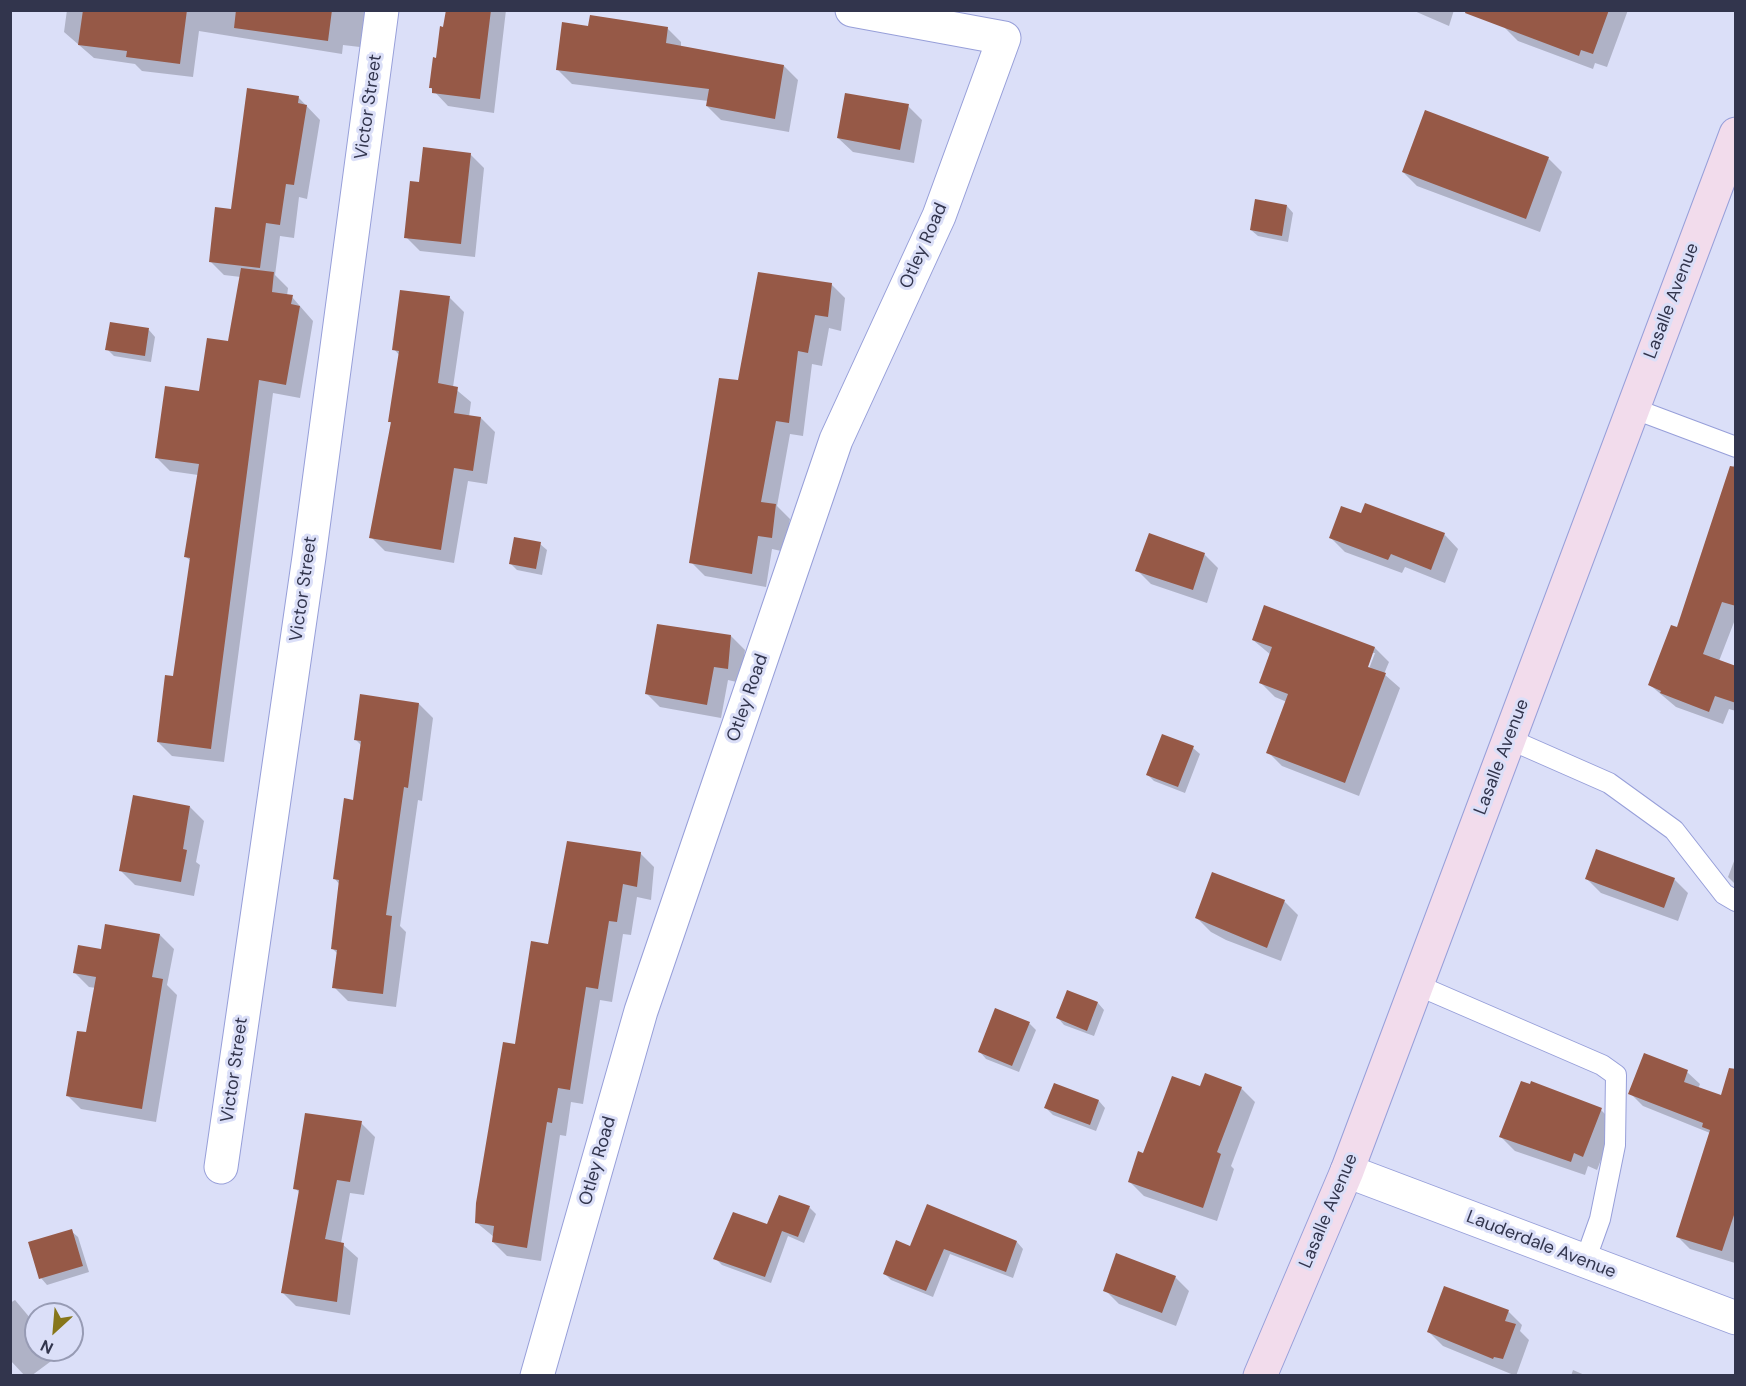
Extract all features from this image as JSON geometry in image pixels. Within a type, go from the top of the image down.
[{"type":"main road","name":"Lasalle Avenue","points":[[1260,1376],[1347,1171],[1736,134]]},
{"type":"street","name":"Victor Street","points":[[221,1167],[310,545],[382,10]]},
{"type":"street","name":"Otley Road","points":[[537,1376],[641,1011],[836,440],[939,216],[1004,38],[852,10]]},
{"type":"street","name":"Lauderdale Avenue","points":[[1347,1171],[1736,1318]]},
{"type":"lane","points":[[1632,408],[1736,447]]},
{"type":"lane","points":[[1509,739],[1618,789],[1674,830],[1724,894],[1736,901]]},
{"type":"lane","points":[[1417,985],[1602,1065],[1616,1075],[1615,1145],[1600,1219],[1585,1262]]},
{"type":"building","points":[[83,10],[187,10],[180,64],[126,57],[127,51],[78,45]]},
{"type":"building","points":[[236,10],[332,10],[328,41],[234,28]]},
{"type":"building","points":[[446,10],[491,10],[480,99],[432,93],[432,88],[429,88],[433,57],[436,58],[440,26],[443,27]]},
{"type":"building","points":[[1466,10],[1609,10],[1593,54],[1581,50],[1579,56],[1465,13]]},
{"type":"building","points":[[590,15],[668,27],[666,43],[784,65],[775,119],[706,106],[709,89],[556,70],[562,22],[588,26]]},
{"type":"building","points":[[247,88],[299,96],[298,103],[307,105],[294,185],[286,184],[280,225],[266,223],[260,268],[209,262],[215,207],[231,209]]},
{"type":"building","points":[[845,93],[909,104],[900,150],[837,138]]},
{"type":"building","points":[[1425,110],[1549,157],[1526,219],[1402,172]]},
{"type":"building","points":[[423,147],[471,153],[461,244],[404,238],[410,181],[419,182]]},
{"type":"building","points":[[1255,199],[1287,205],[1282,236],[1250,230]]},
{"type":"building","points":[[241,268],[274,272],[272,292],[293,295],[291,304],[300,306],[286,385],[259,380],[211,749],[157,742],[165,675],[173,676],[190,558],[184,557],[199,464],[155,458],[165,386],[199,391],[207,338],[228,341]]},
{"type":"building","points":[[758,272],[832,283],[828,317],[815,315],[808,353],[798,351],[789,423],[776,421],[761,502],[776,504],[772,538],[758,536],[752,574],[689,563],[719,378],[738,380]]},
{"type":"building","points":[[400,290],[450,296],[438,383],[458,387],[454,413],[481,417],[473,471],[454,468],[441,550],[369,538],[391,422],[388,422],[399,351],[392,350]]},
{"type":"building","points":[[110,322],[149,328],[145,356],[105,350]]},
{"type":"building","points":[[1730,466],[1736,467],[1736,606],[1722,602],[1703,654],[1736,666],[1736,703],[1715,696],[1709,712],[1660,693],[1661,691],[1648,685],[1671,625],[1677,627]]},
{"type":"building","points":[[1365,503],[1445,533],[1431,570],[1391,554],[1388,560],[1329,538],[1341,506],[1361,513]]},
{"type":"building","points":[[1149,533],[1205,553],[1193,590],[1135,571]]},
{"type":"building","points":[[514,537],[541,542],[536,569],[509,564]]},
{"type":"building","points":[[1264,605],[1375,647],[1368,667],[1386,673],[1345,783],[1266,753],[1288,694],[1259,683],[1272,647],[1252,640]]},
{"type":"building","points":[[657,624],[731,635],[728,669],[714,667],[707,705],[645,694]]},
{"type":"building","points":[[360,694],[419,703],[408,788],[404,787],[386,915],[392,916],[383,994],[332,988],[337,950],[331,949],[339,880],[333,879],[344,798],[353,800],[361,741],[354,740]]},
{"type":"building","points":[[1162,734],[1194,746],[1178,787],[1146,775]]},
{"type":"building","points":[[133,795],[190,806],[183,849],[187,850],[181,882],[119,871]]},
{"type":"building","points":[[567,841],[641,852],[637,887],[623,884],[617,922],[609,921],[598,989],[586,987],[570,1090],[558,1088],[552,1123],[547,1122],[527,1248],[492,1242],[494,1226],[475,1223],[476,1203],[503,1042],[515,1044],[531,941],[548,944]]},
{"type":"building","points":[[1596,849],[1675,878],[1664,908],[1585,879]]},
{"type":"building","points":[[1212,872],[1285,900],[1267,948],[1195,918]]},
{"type":"building","points":[[105,924],[160,934],[152,977],[163,979],[142,1109],[66,1096],[77,1031],[86,1032],[96,977],[73,973],[78,945],[101,949]]},
{"type":"building","points":[[1067,990],[1098,1002],[1087,1031],[1056,1018]]},
{"type":"building","points":[[995,1008],[1030,1022],[1012,1066],[978,1052]]},
{"type":"building","points":[[1644,1053],[1688,1070],[1684,1082],[1721,1095],[1729,1068],[1736,1069],[1736,1209],[1722,1251],[1676,1237],[1710,1130],[1702,1127],[1703,1123],[1628,1094]]},
{"type":"building","points":[[1205,1073],[1242,1087],[1217,1152],[1221,1154],[1203,1208],[1128,1182],[1138,1151],[1143,1153],[1172,1076],[1200,1086]]},
{"type":"building","points":[[1521,1081],[1530,1084],[1531,1081],[1602,1108],[1583,1157],[1574,1153],[1571,1162],[1499,1137]]},
{"type":"building","points":[[1054,1083],[1099,1100],[1090,1125],[1044,1108]]},
{"type":"building","points":[[305,1113],[362,1121],[350,1182],[337,1180],[325,1239],[344,1243],[337,1302],[281,1293],[299,1190],[293,1189]]},
{"type":"building","points":[[779,1195],[810,1206],[798,1237],[782,1231],[765,1277],[713,1259],[733,1212],[767,1224]]},
{"type":"building","points":[[927,1204],[1017,1241],[1006,1272],[944,1249],[926,1291],[883,1274],[896,1240],[910,1246]]},
{"type":"building","points":[[72,1229],[83,1266],[39,1279],[28,1242]]},
{"type":"building","points":[[1116,1253],[1176,1276],[1162,1313],[1103,1291]]},
{"type":"building","points":[[1444,1286],[1509,1310],[1505,1321],[1516,1324],[1503,1359],[1494,1357],[1493,1359],[1427,1332]]}]
